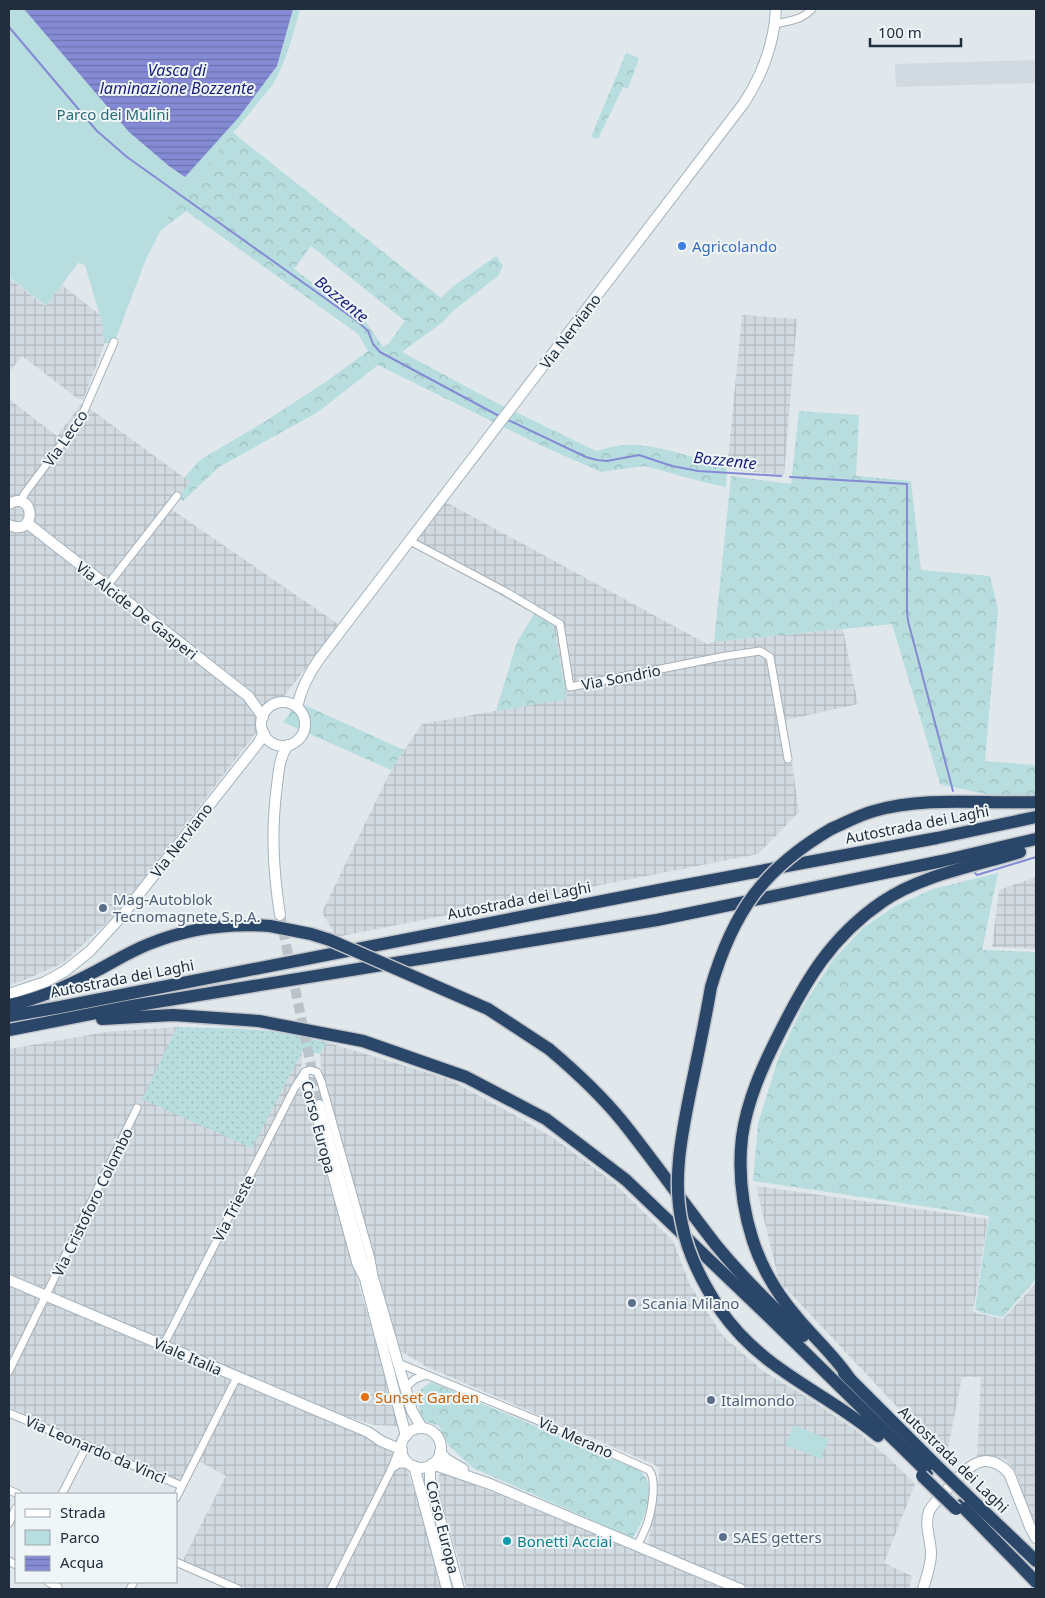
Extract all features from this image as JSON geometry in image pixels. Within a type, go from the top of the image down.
[{"type":"highway","points":[[928,1471],[894,1449],[857,1418],[774,1366],[742,1337],[721,1310],[701,1280],[682,1224],[677,1187],[683,1131],[711,987],[717,968],[730,933],[739,917],[751,898],[781,865],[812,840],[831,829],[873,811],[904,805],[938,802],[1036,802]]},
{"type":"highway","name":"Autostrada dei Laghi","points":[[9,1016],[664,888],[937,838],[1036,817]]},
{"type":"highway","name":"Autostrada dei Laghi","points":[[9,1030],[238,988],[657,920],[942,861],[1036,839]]},
{"type":"highway","points":[[850,1379],[839,1362],[795,1316],[776,1290],[754,1243],[744,1208],[740,1168],[744,1128],[756,1082],[793,1007],[816,967],[837,941],[859,919],[883,901],[914,884],[979,862],[1036,846]]},
{"type":"highway","points":[[9,1005],[25,1002],[80,979],[150,943],[208,927],[237,925],[270,926],[311,934],[330,940],[488,1009],[548,1049],[580,1076],[621,1120],[717,1246],[743,1276],[774,1308],[850,1379]]},
{"type":"highway","points":[[54,1022],[173,1015],[259,1021],[362,1041],[466,1077],[546,1119],[626,1180],[962,1504],[1036,1582]]},
{"type":"highway","name":"Autostrada dei Laghi","points":[[850,1379],[928,1471],[962,1504],[1036,1562]]},
{"type":"street","name":"Via Nerviano","points":[[300,692],[313,667],[744,103],[769,51],[776,9]]},
{"type":"street","points":[[774,24],[799,19],[812,9]]},
{"type":"street","name":"Via Lecco","points":[[20,502],[81,418],[114,342]]},
{"type":"street","points":[[107,586],[176,496]]},
{"type":"street","points":[[9,504],[17,501],[27,505],[30,510],[27,524],[20,528],[14,528],[9,525]]},
{"type":"street","name":"Via Alcide De Gasperi","points":[[27,524],[248,696],[263,717]]},
{"type":"street","name":"Via Sondrio","points":[[410,541],[506,592],[560,624],[570,687],[760,651],[770,657],[788,759]]},
{"type":"street","points":[[280,763],[262,725],[263,717],[272,705],[286,702],[300,692]]},
{"type":"street","points":[[298,707],[300,692]]},
{"type":"street","name":"Via Alcide De Gasperi","points":[[248,696],[272,705]]},
{"type":"street","points":[[280,915],[272,854],[273,812],[283,753],[288,745],[301,736],[305,726],[304,716],[298,707],[286,702]]},
{"type":"street","name":"Via Nerviano","points":[[9,994],[46,982],[65,971],[90,952],[122,917],[254,748],[270,740]]},
{"type":"street","points":[[270,740],[288,745]]},
{"type":"street","name":"Corso Europa","points":[[405,1437],[370,1282],[371,1259],[319,1102],[305,1078],[305,1072],[310,1070],[317,1072],[321,1081],[319,1102],[356,1264],[370,1282],[398,1363],[412,1411],[422,1428]]},
{"type":"street","name":"Via Trieste","points":[[163,1346],[294,1089],[305,1072]]},
{"type":"street","points":[[319,1102],[370,1282]]},
{"type":"street","name":"Via Cristoforo Colombo","points":[[9,1371],[137,1108]]},
{"type":"street","name":"Viale Italia","points":[[9,1280],[368,1432],[394,1439],[405,1437]]},
{"type":"street","name":"Via Merano","points":[[398,1363],[551,1426],[649,1470],[653,1474],[654,1484],[649,1520],[637,1546]]},
{"type":"street","points":[[405,1388],[415,1379],[427,1375]]},
{"type":"street","points":[[178,1494],[237,1377]]},
{"type":"street","name":"Via Leonardo da Vinci","points":[[9,1413],[182,1486]]},
{"type":"street","points":[[392,1468],[399,1464],[426,1467],[432,1464],[439,1457],[440,1452],[440,1441],[433,1432],[422,1428],[413,1430],[405,1437],[402,1450],[403,1455],[412,1465]]},
{"type":"street","name":"Viale Italia","points":[[368,1432],[381,1441],[402,1450]]},
{"type":"street","points":[[63,1493],[87,1445]]},
{"type":"street","points":[[331,1589],[397,1455],[402,1450]]},
{"type":"street","points":[[440,1452],[453,1464],[490,1484]]},
{"type":"street","points":[[923,1589],[931,1553],[927,1526],[929,1511],[965,1470],[978,1462],[987,1460],[996,1462],[1009,1473],[1036,1538]]},
{"type":"street","points":[[432,1464],[490,1484],[740,1589]]},
{"type":"street","name":"Corso Europa","points":[[432,1464],[430,1482],[459,1589]]},
{"type":"street","name":"Corso Europa","points":[[412,1465],[447,1589]]},
{"type":"street","points":[[9,1523],[15,1510]]},
{"type":"street","points":[[178,1563],[238,1589]]},
{"type":"shaded area","points":[[1036,60],[1036,83],[896,87],[895,64]]},
{"type":"shaded area","points":[[9,278],[45,306],[62,285],[99,314],[107,337],[83,400],[77,398],[22,356],[11,370],[9,368]]},
{"type":"shaded area","points":[[742,315],[797,319],[784,475],[727,469]]},
{"type":"shaded area","points":[[9,399],[57,436],[81,404],[89,408],[190,482],[171,509],[338,624],[117,913],[63,963],[9,985]]},
{"type":"shaded area","points":[[444,501],[707,644],[843,629],[858,704],[786,720],[799,812],[758,854],[336,937],[322,912],[391,770],[422,724],[567,698],[553,625],[412,545]]},
{"type":"shaded area","points":[[1036,877],[1036,949],[992,947],[999,890]]},
{"type":"shaded area","points":[[177,1027],[143,1099],[302,1051],[301,1085],[400,1426],[374,1425],[339,1414],[199,1356],[9,1273],[9,1049],[106,1032]]},
{"type":"shaded area","points":[[326,1042],[448,1079],[558,1141],[613,1182],[673,1241],[690,1285],[722,1335],[763,1371],[857,1431],[890,1459],[915,1484],[884,1563],[912,1576],[909,1589],[752,1589],[648,1545],[660,1469],[653,1464],[427,1367],[399,1350],[322,1073],[320,1054]]},
{"type":"shaded area","points":[[756,1186],[988,1219],[973,1312],[1003,1319],[1036,1283],[1036,1527],[1033,1524],[1015,1470],[1004,1458],[977,1457],[981,1377],[962,1377],[946,1459],[779,1281]]},
{"type":"shaded area","points":[[9,1282],[388,1445],[407,1470],[434,1546],[445,1589],[248,1589],[182,1562],[226,1476],[193,1458],[181,1482],[88,1444],[9,1407]]},
{"type":"shaded area","points":[[441,1471],[724,1589],[467,1589],[439,1492],[437,1481]]},
{"type":"green space","name":"Parco dei Mulini","points":[[9,9],[300,9],[281,69],[271,87],[186,190],[165,222],[146,259],[115,340],[110,343],[105,343],[102,333],[104,330],[85,265],[78,263],[46,306],[9,277]]},
{"type":"green space","points":[[9,15],[231,131],[441,298],[452,287],[496,256],[503,266],[498,276],[454,310],[444,321],[402,352],[491,400],[596,451],[624,445],[646,446],[727,463],[726,487],[645,466],[601,472],[540,445],[378,365],[318,412],[219,467],[183,501],[179,497],[190,482],[184,478],[200,460],[264,422],[324,383],[368,351],[358,334],[186,211],[146,242]],"holes":[[[311,246],[405,321],[389,343],[383,347],[365,321],[294,269]]]},
{"type":"green space","points":[[626,53],[639,58],[628,89],[623,87],[598,139],[591,137]]},
{"type":"green space","points":[[799,411],[859,415],[856,476],[911,481],[921,570],[990,576],[998,610],[985,761],[1036,765],[1036,796],[989,795],[940,784],[892,624],[714,642],[731,476],[791,484]]},
{"type":"green space","points":[[534,614],[553,625],[567,699],[496,711],[517,642]]},
{"type":"green space","points":[[298,702],[404,750],[391,770],[283,722]]},
{"type":"green space","points":[[998,873],[982,950],[1036,952],[1036,1279],[1003,1317],[983,1313],[975,1309],[989,1216],[753,1181],[758,1124],[778,1059],[803,1006],[833,960],[863,928],[895,906],[933,889]]},
{"type":"green space","points":[[177,1027],[279,1032],[326,1042],[320,1054],[302,1051],[252,1148],[142,1099]]},
{"type":"green space","points":[[431,1382],[639,1470],[649,1486],[649,1494],[645,1513],[633,1538],[473,1468],[449,1446],[439,1426],[422,1420],[416,1393]]},
{"type":"green space","points":[[794,1425],[829,1439],[821,1459],[785,1445]]},
{"type":"water","name":"Vasca di laminazione Bozzente","points":[[24,9],[293,9],[277,66],[239,117],[185,177],[129,132]]},
{"type":"waterway","name":"Bozzente","points":[[9,27],[97,131],[127,157],[357,321],[368,331],[373,344],[380,352],[501,417]]},
{"type":"waterway","name":"Bozzente","points":[[508,420],[586,457],[597,460],[607,461],[639,455],[672,466],[698,471],[781,476]]},
{"type":"waterway","name":"Bozzente","points":[[790,477],[907,484],[908,621],[953,791]]},
{"type":"waterway","name":"Bozzente","points":[[975,873],[977,875],[1036,857]]},
{"type":"tunnel","points":[[280,915],[319,1105]]},
{"type":"place","name":"Agricolando","points":[[682,246]]},
{"type":"place","name":"Mag-Autoblok Tecnomagnete S.p.A.","points":[[103,908]]},
{"type":"place","name":"Scania Milano","points":[[632,1303]]},
{"type":"place","name":"Sunset Garden","points":[[365,1397]]},
{"type":"place","name":"Italmondo","points":[[711,1400]]},
{"type":"place","name":"SAES getters","points":[[723,1537]]},
{"type":"place","name":"Bonetti Acciai","points":[[507,1541]]}]
